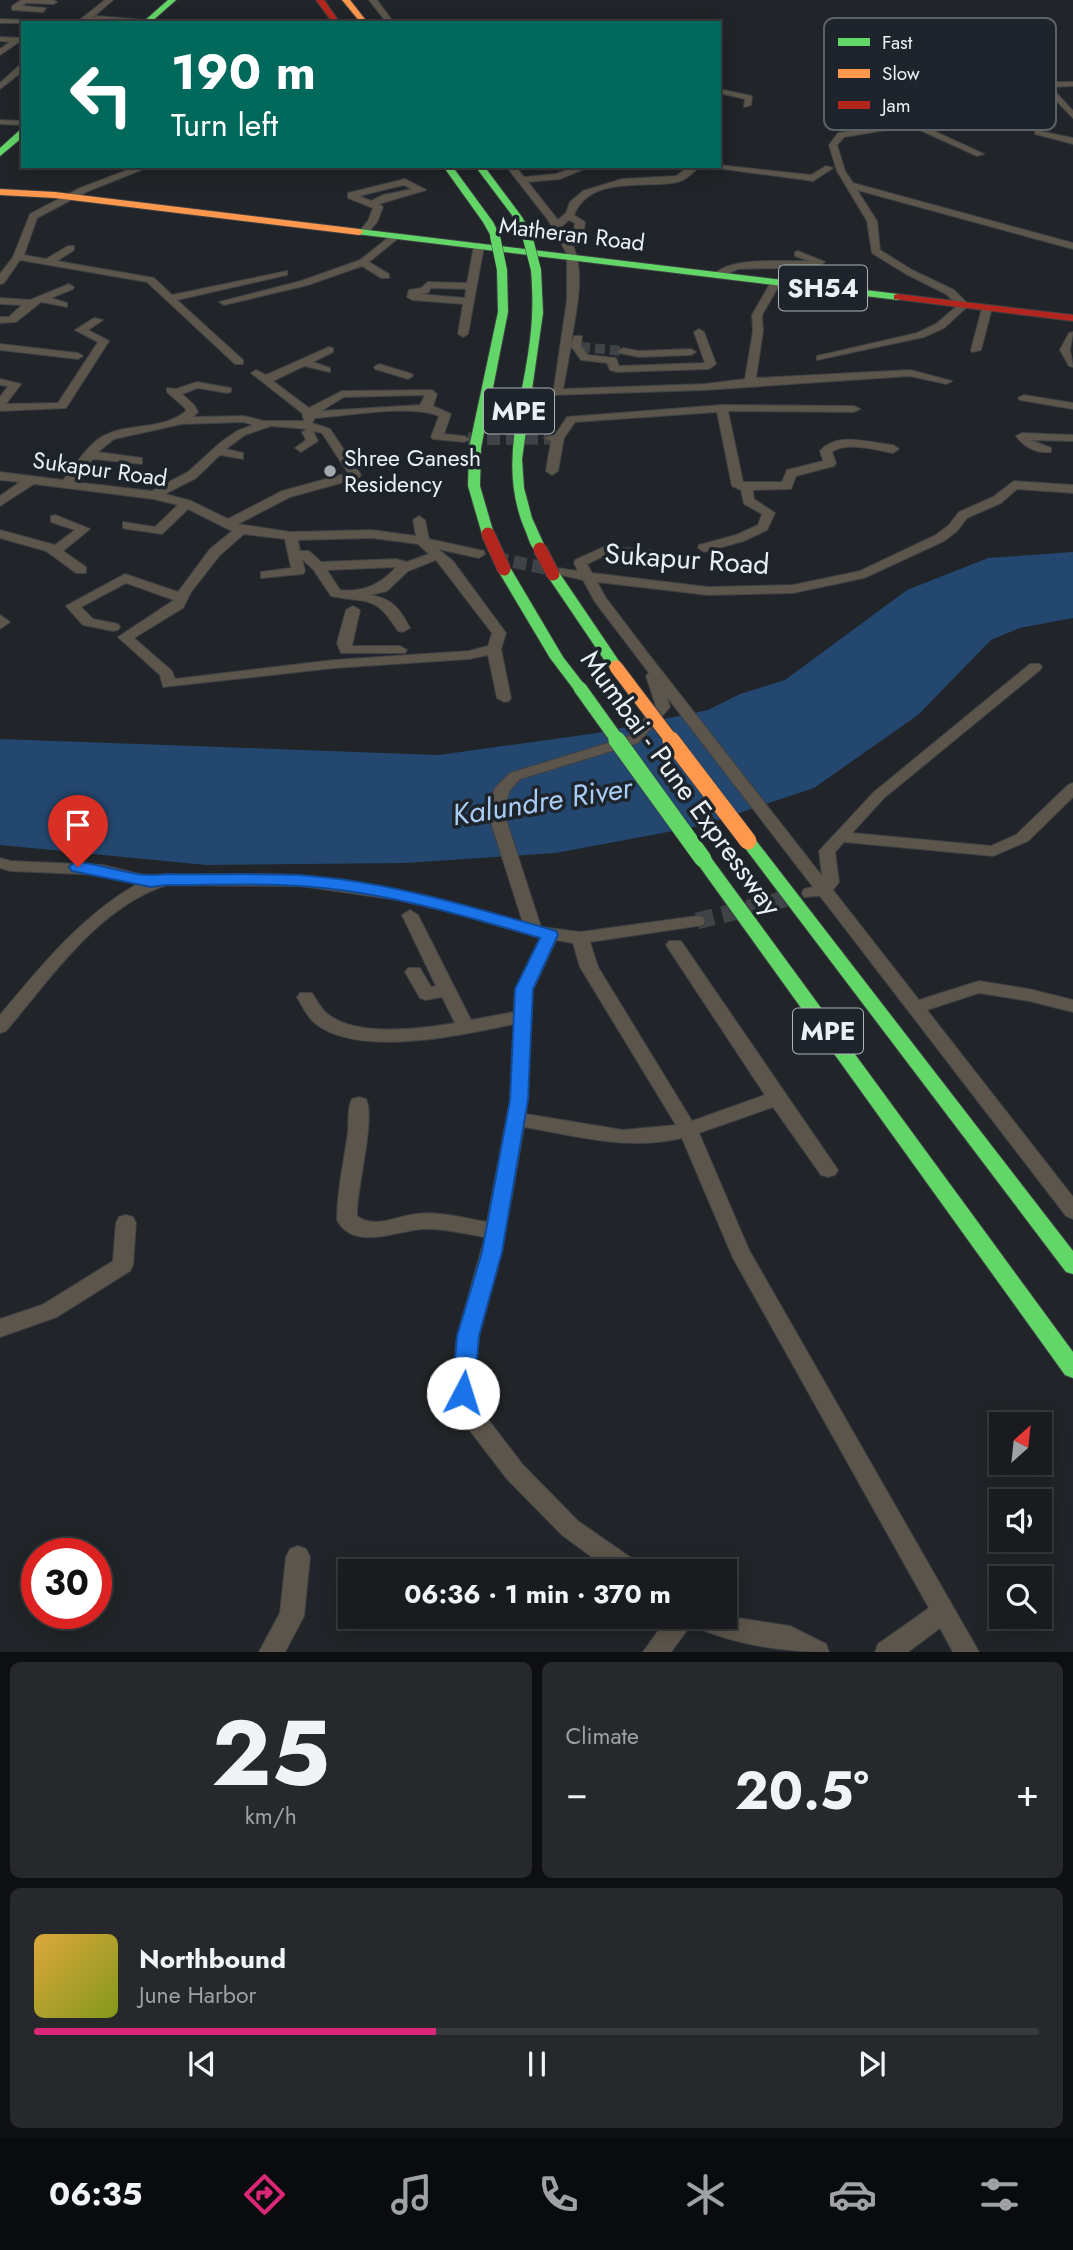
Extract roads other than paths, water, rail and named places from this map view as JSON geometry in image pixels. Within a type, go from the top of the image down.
[{"type":"main road","points":[[142,21],[162,0]]},
{"type":"main road","points":[[142,21],[172,0]]},
{"type":"main road","points":[[320,0],[336,21]]},
{"type":"main road","points":[[346,0],[363,21]]},
{"type":"main road","points":[[2,147],[21,124]]},
{"type":"main road","points":[[2,147],[21,133]]},
{"type":"main road","name":"Mumbai - Pune Expressway","points":[[448,168],[488,222],[495,236],[502,270],[503,312],[475,449],[474,486],[488,534],[504,569],[543,635],[580,688],[1073,1369]]},
{"type":"main road","name":"Mumbai - Pune Expressway","points":[[481,168],[519,219],[527,234],[536,270],[538,313],[515,449],[516,484],[532,535],[616,667],[1073,1266]]},
{"type":"main road","name":"Matheran Road","points":[[0,192],[66,197],[479,246],[570,251],[718,275],[1073,318]]},
{"type":"main road","name":"Matheran Road","points":[[0,199],[49,201],[66,197]]},
{"type":"street","points":[[84,21],[109,0]]},
{"type":"street","points":[[373,0],[389,21]]},
{"type":"street","points":[[29,21],[47,5]]},
{"type":"street","points":[[92,21],[97,18],[130,21]]},
{"type":"street","points":[[0,21],[21,22]]},
{"type":"street","points":[[1,42],[18,41]]},
{"type":"street","points":[[0,53],[18,41]]},
{"type":"street","points":[[2,84],[21,69]]},
{"type":"street","points":[[2,84],[21,84]]},
{"type":"street","points":[[721,91],[749,98],[747,105]]},
{"type":"street","points":[[1056,96],[1073,116]]},
{"type":"street","points":[[0,122],[21,123]]},
{"type":"street","points":[[821,358],[920,335],[940,326],[964,305],[950,292],[909,272],[875,251],[872,221],[841,171],[833,145],[841,135],[871,130]]},
{"type":"street","points":[[927,130],[980,154]]},
{"type":"street","points":[[1038,132],[1073,141]]},
{"type":"street","points":[[0,281],[18,257],[33,216],[66,197],[142,168]]},
{"type":"street","points":[[513,168],[556,226],[570,251]]},
{"type":"street","points":[[522,180],[557,177],[582,168]]},
{"type":"street","points":[[556,226],[568,216],[572,204],[586,193],[622,182],[677,179],[693,168]]},
{"type":"street","points":[[721,168],[813,178],[829,168]]},
{"type":"street","points":[[363,233],[372,222],[378,207],[371,204],[351,195],[405,182],[421,190],[386,197],[371,204]]},
{"type":"street","points":[[850,185],[1073,246]]},
{"type":"street","points":[[552,471],[554,438],[566,406],[565,347],[570,251],[580,222],[568,216]]},
{"type":"street","points":[[224,302],[304,283],[358,264],[396,236]]},
{"type":"street","points":[[464,334],[479,246]]},
{"type":"street","points":[[48,262],[71,251],[54,249]]},
{"type":"street","points":[[718,275],[727,268],[738,266],[820,262],[798,254]]},
{"type":"street","points":[[18,257],[145,279],[167,294],[239,362]]},
{"type":"street","points":[[341,264],[358,264],[386,276]]},
{"type":"street","points":[[167,294],[265,267]]},
{"type":"street","points":[[167,294],[284,273]]},
{"type":"street","points":[[750,382],[758,331],[757,315],[776,282]]},
{"type":"street","points":[[469,301],[412,297],[413,292],[424,290],[428,285],[472,286]]},
{"type":"street","points":[[0,320],[12,320],[36,301],[68,287]]},
{"type":"street","points":[[0,300],[63,305]]},
{"type":"street","points":[[976,350],[987,308]]},
{"type":"street","points":[[0,407],[62,406],[104,341],[80,330],[98,320]]},
{"type":"street","points":[[565,347],[579,344],[585,358],[608,359],[617,369],[709,366],[711,364],[699,332]]},
{"type":"street","points":[[1073,335],[1065,350],[1073,364]]},
{"type":"street","points":[[0,347],[78,356]]},
{"type":"street","points":[[129,625],[178,596],[232,530],[286,494],[355,475],[326,431],[309,422],[260,376],[329,350]]},
{"type":"street","points":[[623,351],[639,354],[691,352]]},
{"type":"street","points":[[303,362],[326,370]]},
{"type":"street","points":[[879,373],[892,369],[886,362]]},
{"type":"street","points":[[378,393],[402,375],[379,367]]},
{"type":"street","points":[[566,406],[750,382],[879,373],[910,373],[946,381]]},
{"type":"street","points":[[835,375],[853,375]]},
{"type":"street","points":[[182,376],[183,382],[190,386]]},
{"type":"street","points":[[0,382],[15,384],[0,407]]},
{"type":"street","points":[[180,421],[192,412],[173,391],[190,386],[227,390]]},
{"type":"street","points":[[275,427],[309,422],[336,396],[428,392],[431,394],[428,405],[423,408]]},
{"type":"street","points":[[1024,398],[1073,406]]},
{"type":"street","points":[[566,406],[854,408]]},
{"type":"street","points":[[154,495],[192,475],[242,433],[260,427],[423,408],[439,409],[445,414],[437,437],[464,439]]},
{"type":"street","points":[[722,408],[738,486],[787,486],[791,472],[806,471],[830,463],[826,451],[832,444],[846,443],[892,449]]},
{"type":"street","points":[[65,485],[110,438],[180,421],[244,419],[260,427]]},
{"type":"street","points":[[302,448],[312,441],[309,422]]},
{"type":"street","points":[[1047,450],[1027,443],[1022,436],[1073,438]]},
{"type":"street","points":[[92,455],[138,461]]},
{"type":"street","points":[[214,459],[239,456]]},
{"type":"street","name":"Sukapur Road","points":[[0,476],[154,495],[187,504],[232,530],[291,536],[372,534],[479,554]]},
{"type":"street","points":[[0,502],[30,481]]},
{"type":"street","name":"Sukapur Road","points":[[558,572],[708,590],[793,589],[864,574],[940,538],[953,528],[963,515],[997,500],[1014,485],[1073,489]]},
{"type":"street","points":[[704,548],[740,538],[764,527],[769,513],[748,501],[747,486]]},
{"type":"street","points":[[127,525],[158,531],[187,504]]},
{"type":"street","points":[[55,519],[84,529],[55,551]]},
{"type":"street","points":[[419,520],[423,542],[448,564],[499,633],[495,645],[503,698]]},
{"type":"street","points":[[0,534],[55,551],[81,569]]},
{"type":"street","points":[[265,575],[295,574],[298,571],[291,536]]},
{"type":"street","points":[[657,555],[606,550],[580,563],[600,599],[796,851],[816,892],[916,1007],[1073,1211]]},
{"type":"street","points":[[304,554],[318,566],[336,593],[351,595],[382,587],[407,566],[438,555]]},
{"type":"street","points":[[318,566],[396,563],[407,566]]},
{"type":"street","points":[[113,627],[89,622],[73,606],[125,578],[178,596]]},
{"type":"street","points":[[178,596],[178,605],[125,637],[167,674],[168,684],[334,661]]},
{"type":"street","points":[[334,661],[342,608],[350,599],[373,598],[385,601],[392,606],[403,628]]},
{"type":"street","points":[[353,610],[344,643],[346,650],[495,645]]},
{"type":"street","points":[[0,619],[3,622],[0,625]]},
{"type":"street","points":[[284,660],[334,661],[470,655],[495,645]]},
{"type":"street","points":[[614,1559],[570,1528],[515,1472],[479,1425],[463,1393],[468,1336],[492,1252],[519,1100],[524,989],[542,934],[495,810],[503,789],[515,776],[633,740],[663,707],[649,664]]},
{"type":"street","points":[[816,892],[831,882],[826,863],[827,851],[879,795],[1015,680],[1035,667]]},
{"type":"street","points":[[839,838],[993,851],[1022,838],[1073,788]]},
{"type":"street","points":[[0,863],[10,866],[103,870],[151,882],[301,881],[449,906],[542,934],[580,938],[697,921]]},
{"type":"street","points":[[0,1027],[86,930],[151,882]]},
{"type":"street","points":[[410,915],[466,1028]]},
{"type":"street","points":[[580,938],[589,967],[688,1130],[740,1252],[967,1651]]},
{"type":"street","points":[[675,945],[828,1170]]},
{"type":"street","points":[[414,972],[426,994],[446,990]]},
{"type":"street","points":[[916,1007],[979,988],[1029,995],[1073,1006]]},
{"type":"street","points":[[306,998],[323,1021],[345,1031],[417,1034],[466,1028],[523,1016]]},
{"type":"street","points":[[515,1119],[609,1136],[639,1137],[688,1130],[777,1098]]},
{"type":"street","points":[[359,1104],[357,1147],[346,1206],[347,1220],[363,1231],[427,1221],[494,1231]]},
{"type":"street","points":[[0,1328],[20,1324],[61,1305],[123,1265],[126,1223]]},
{"type":"street","points":[[271,1651],[292,1616],[298,1557]]},
{"type":"street","points":[[887,1651],[945,1611]]},
{"type":"street","points":[[655,1651],[673,1629]]},
{"type":"street","points":[[731,1629],[790,1638],[817,1651]]},
{"type":"water","name":"Kalundre River","points":[[1073,552],[1073,618],[1020,628],[991,640],[918,715],[814,788],[700,826],[556,853],[406,863],[206,865],[0,845],[0,739],[439,755],[597,733],[708,710],[740,694],[785,680],[907,590],[988,558]]},
{"type":"tunnel","points":[[580,347],[623,351]]},
{"type":"tunnel","points":[[468,439],[550,438]]},
{"type":"tunnel","points":[[495,558],[555,570]]},
{"type":"tunnel","points":[[697,921],[797,896]]},
{"type":"place","name":"Shree Ganesh Residency","points":[[330,471]]}]
